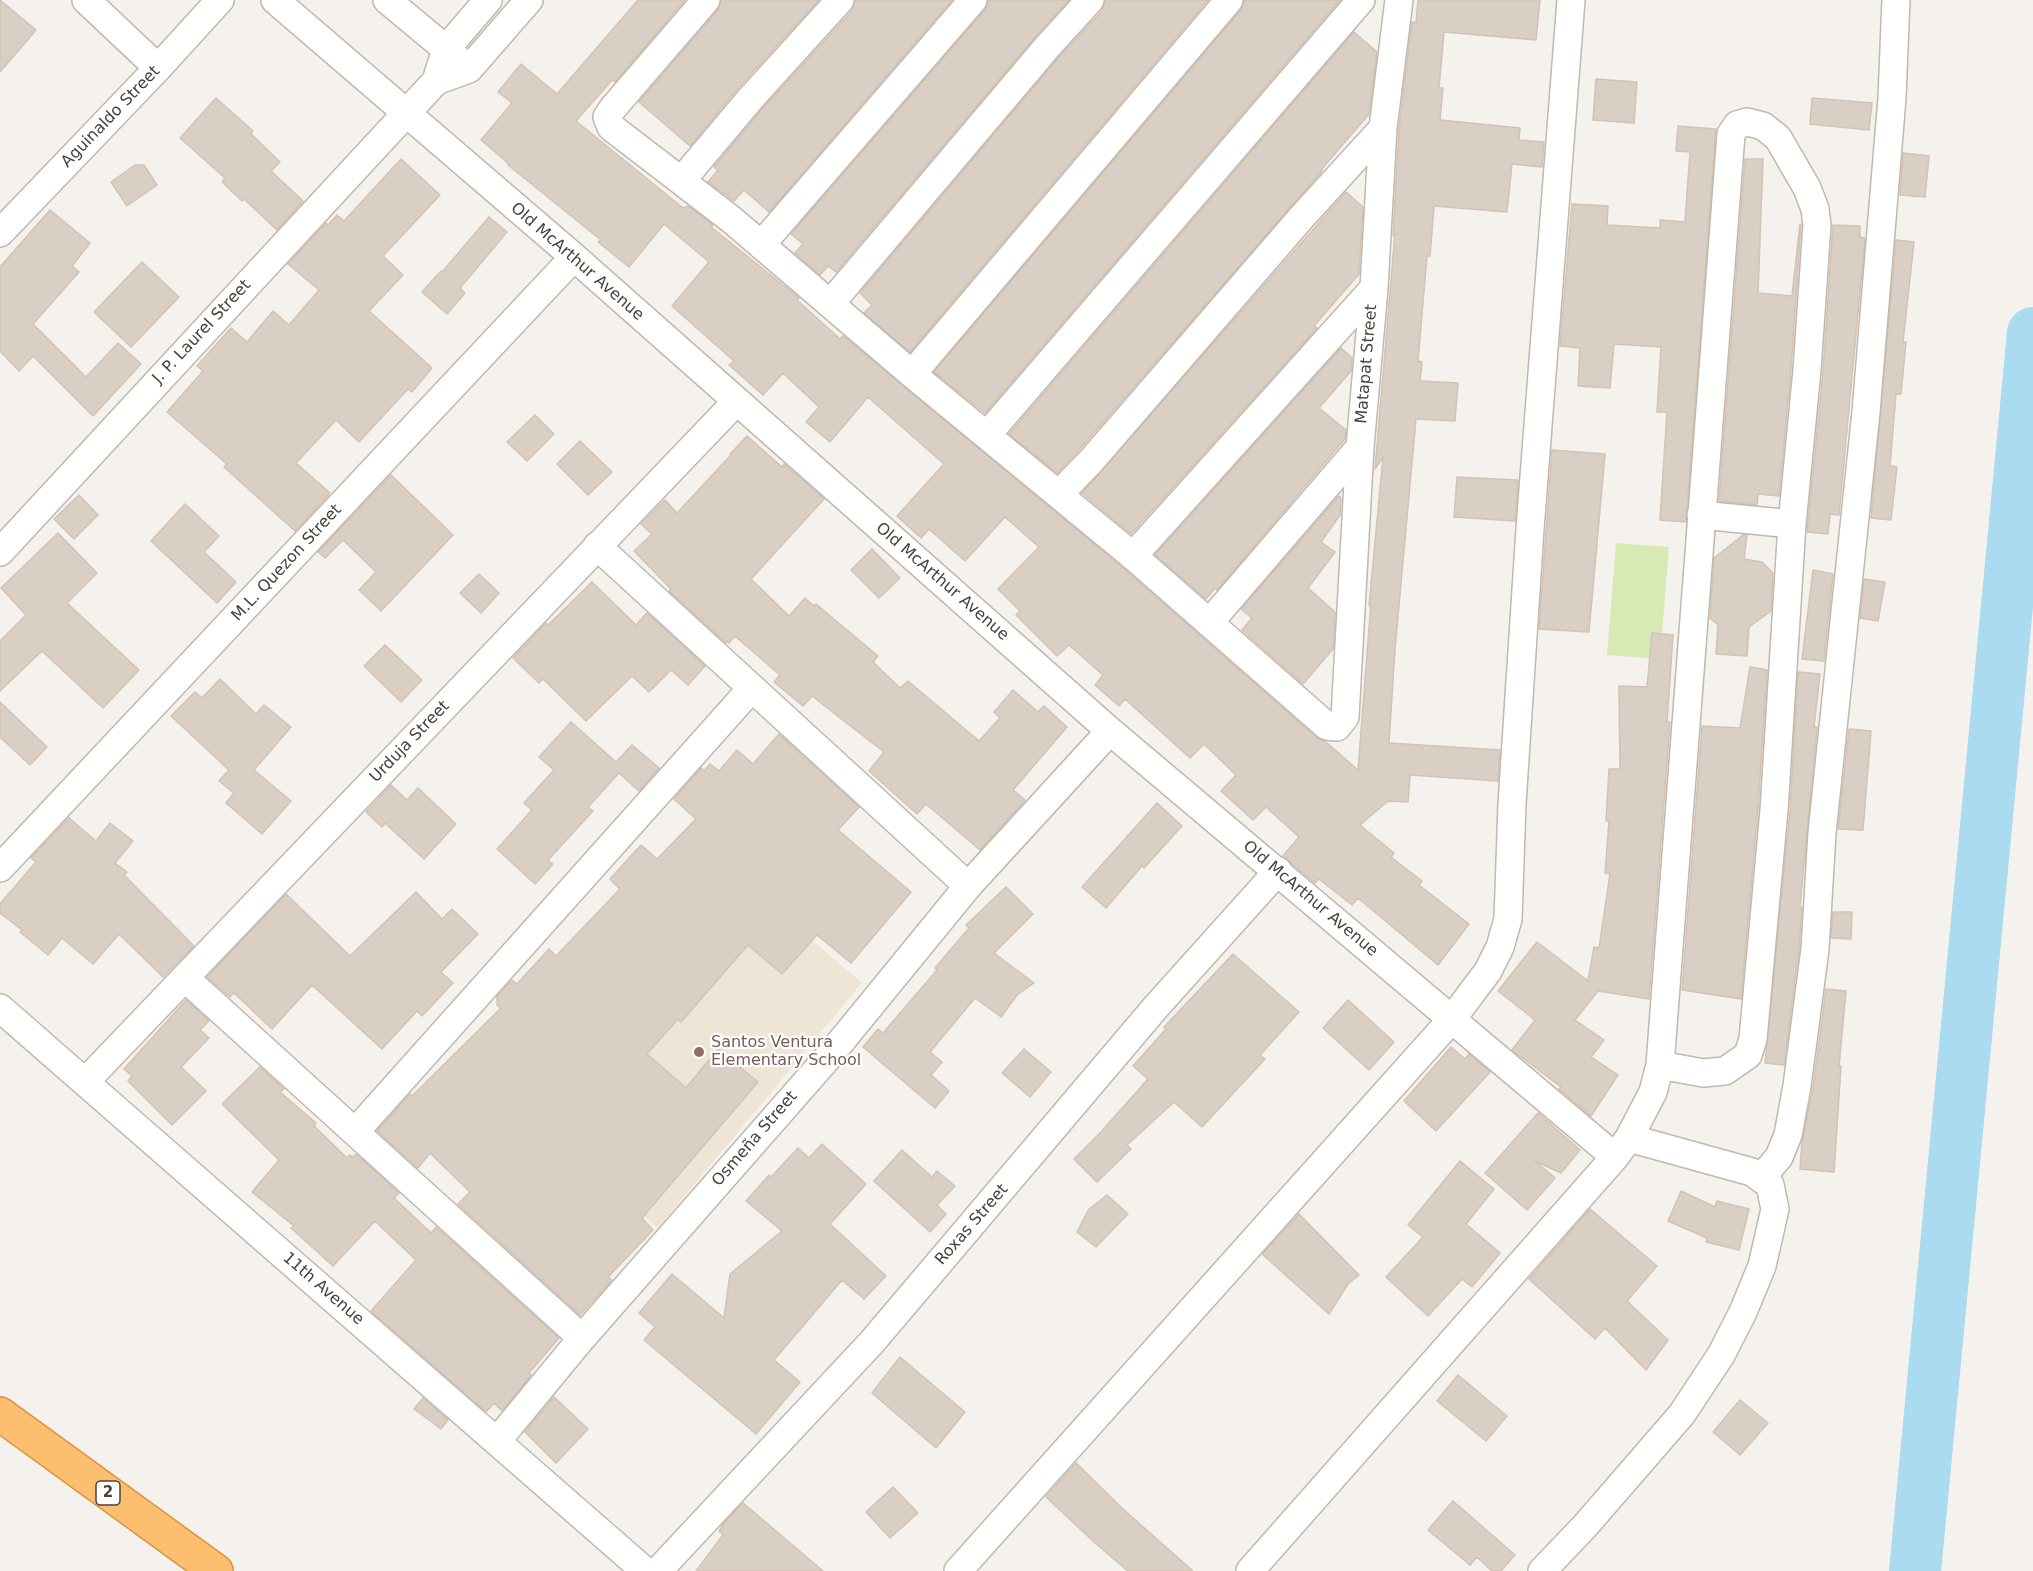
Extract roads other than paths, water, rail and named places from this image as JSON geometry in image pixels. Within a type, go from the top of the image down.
[{"type":"highway","name":"2","points":[[0,1414],[216,1571]]},
{"type":"street","points":[[86,0],[158,68]]},
{"type":"street","name":"Aguinaldo Street","points":[[0,233],[220,0]]},
{"type":"street","name":"Old McArthur Avenue","points":[[275,0],[574,257],[1110,731],[1452,1019],[1622,1148]]},
{"type":"street","points":[[387,0],[469,69]]},
{"type":"street","points":[[436,81],[446,48],[488,0]]},
{"type":"street","points":[[436,81],[469,69],[529,0]]},
{"type":"street","points":[[706,0],[607,117],[611,127],[682,180],[761,245],[912,374],[1133,556],[1209,623],[1360,447]]},
{"type":"street","points":[[682,180],[751,98],[840,0]]},
{"type":"street","points":[[761,245],[973,0]]},
{"type":"street","points":[[830,304],[1048,46],[1090,0]]},
{"type":"street","points":[[912,374],[1229,0]]},
{"type":"street","points":[[987,435],[1361,0]]},
{"type":"street","points":[[958,1571],[1452,1019],[1488,971],[1500,947],[1508,919],[1512,804],[1530,530],[1571,0]]},
{"type":"street","points":[[1761,1178],[1779,1156],[1788,1135],[1797,1086],[1815,949],[1822,833],[1866,412],[1892,98],[1896,0]]},
{"type":"street","name":"Matapat Street","points":[[1209,623],[1327,726],[1337,727],[1345,717],[1360,447],[1374,288],[1383,128],[1396,2]]},
{"type":"street","name":"J. P. Laurel Street","points":[[0,552],[436,81]]},
{"type":"street","points":[[1250,1571],[1622,1148],[1653,1092],[1660,1065],[1731,134],[1737,125],[1747,122],[1762,126],[1778,138],[1807,188],[1815,209],[1817,225],[1807,370],[1792,524],[1774,810],[1753,1039],[1748,1055],[1725,1071],[1703,1073],[1660,1065]]},
{"type":"street","points":[[1059,494],[1091,461],[1301,218],[1383,128]]},
{"type":"street","name":"M.L. Quezon Street","points":[[0,868],[574,257]]},
{"type":"street","points":[[1133,556],[1374,288]]},
{"type":"street","name":"Urduja Street","points":[[85,1082],[736,402]]},
{"type":"street","points":[[1701,516],[1792,524]]},
{"type":"street","points":[[597,546],[968,886]]},
{"type":"street","points":[[355,1132],[751,689]]},
{"type":"street","name":"Osmeña Street","points":[[497,1441],[582,1338],[830,1054],[968,886],[1110,731]]},
{"type":"street","name":"Roxas Street","points":[[658,1571],[872,1342],[1155,1008],[1278,871]]},
{"type":"street","points":[[185,978],[582,1338]]},
{"type":"street","name":"11th Avenue","points":[[0,1008],[645,1571]]},
{"type":"street","points":[[1542,1571],[1585,1526],[1682,1414],[1721,1355],[1743,1312],[1762,1266],[1775,1209],[1770,1185],[1752,1172],[1622,1148]]},
{"type":"waterway","points":[[1915,1571],[2033,333]]},
{"type":"place","name":"Santos Ventura Elementary School","points":[[699,1052]]}]
